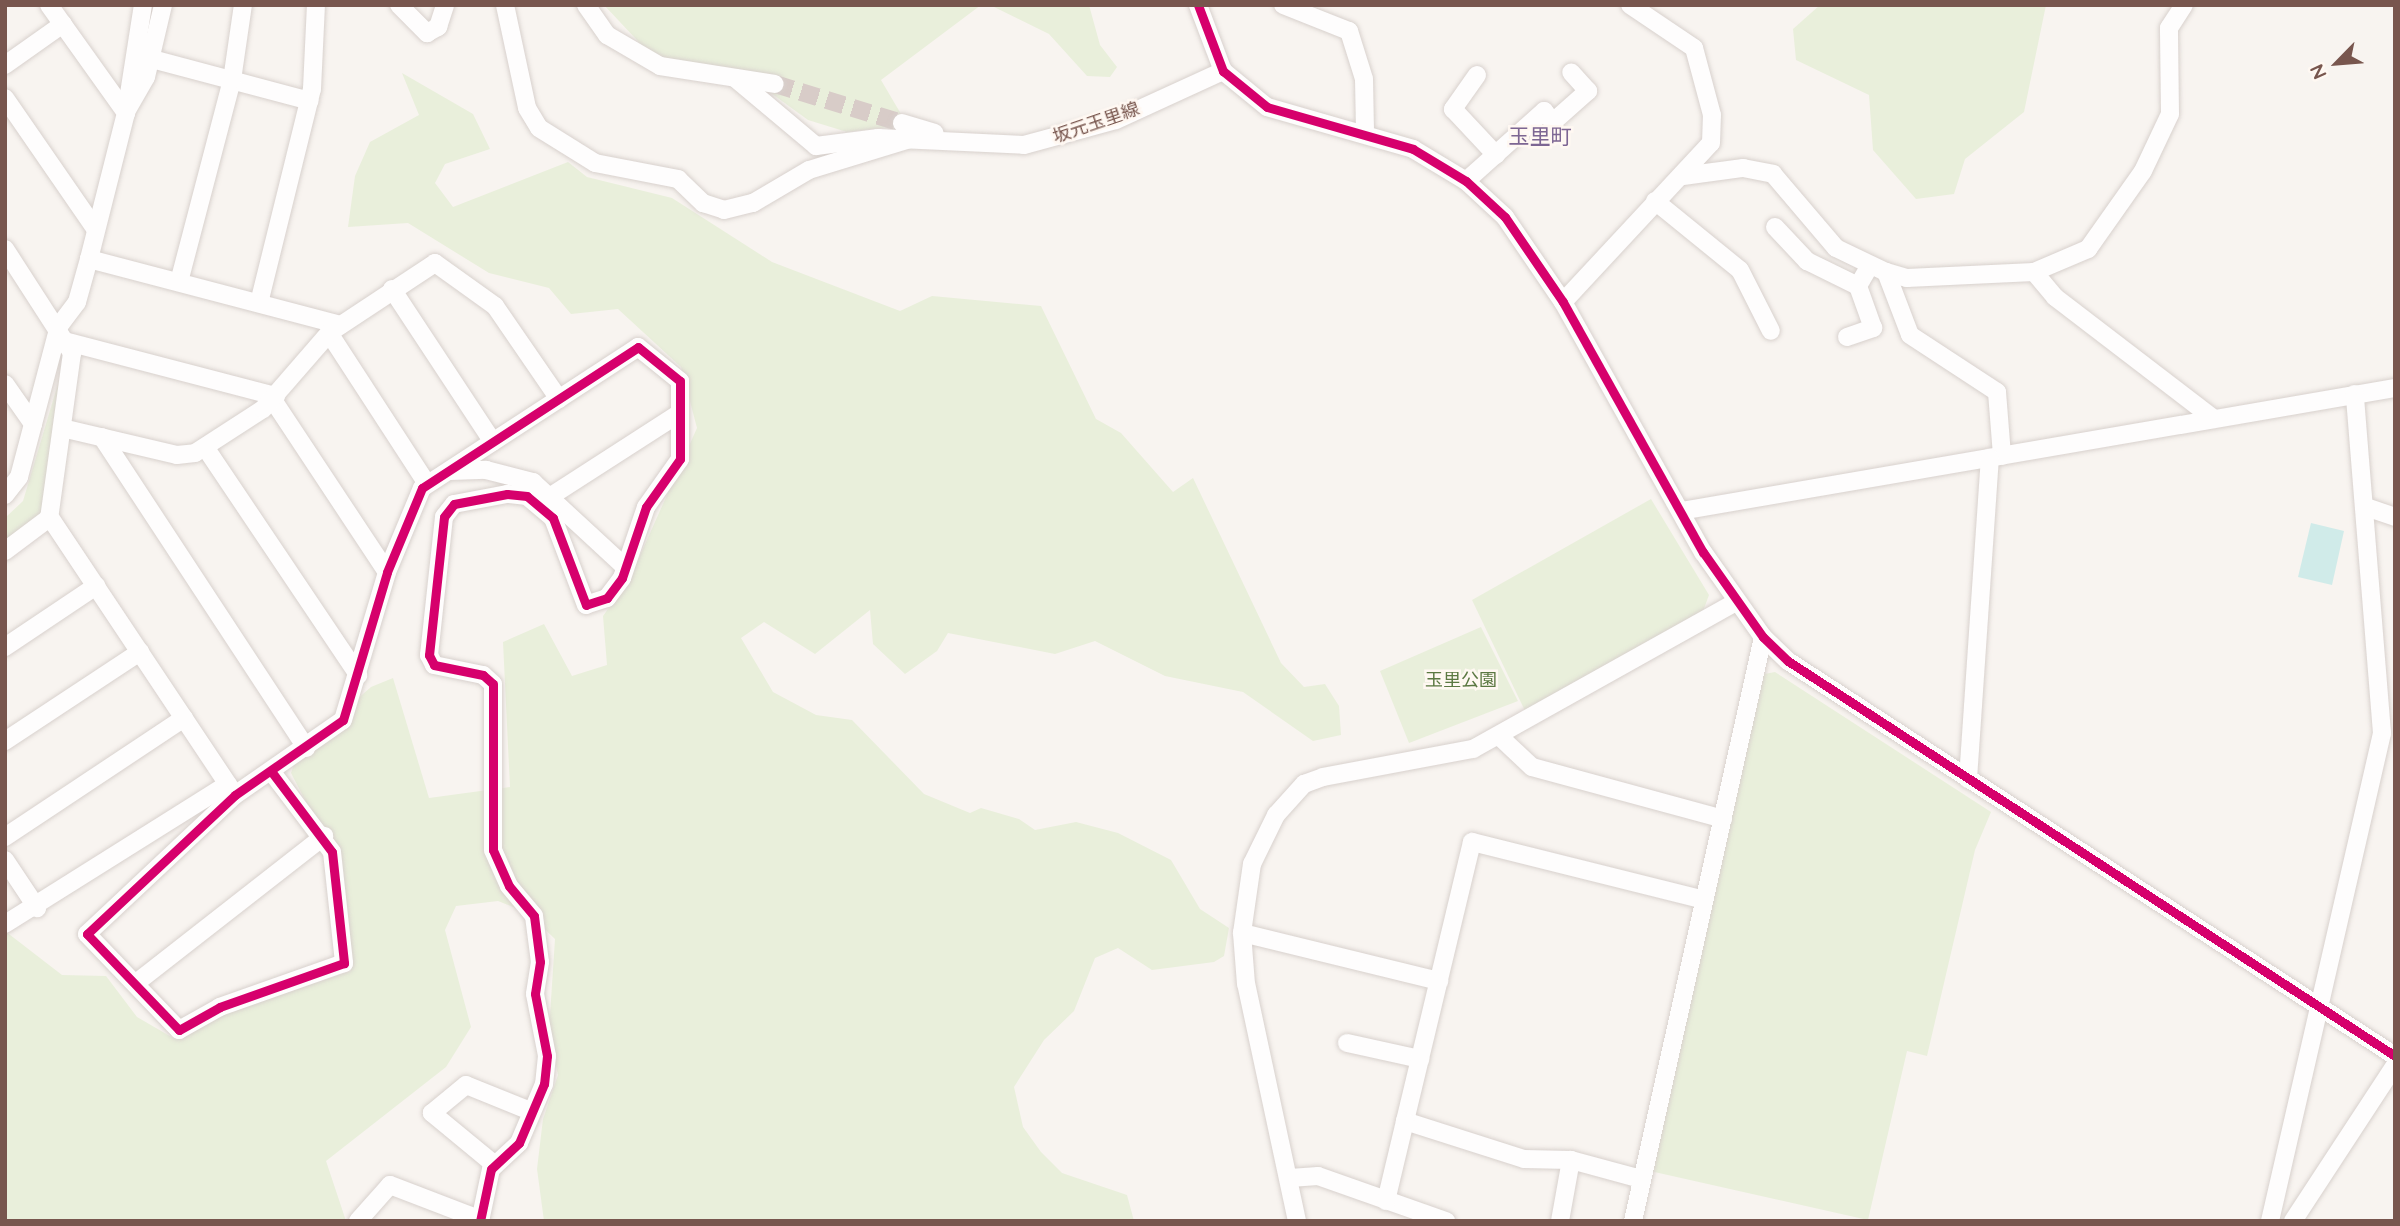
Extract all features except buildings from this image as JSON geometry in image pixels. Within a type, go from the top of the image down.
[{"type":"street","points":[[49,5],[126,113]]},
{"type":"street","points":[[126,113],[127,73],[143,5]]},
{"type":"street","points":[[5,495],[19,477],[33,424],[77,302],[126,113],[152,59],[163,5]]},
{"type":"street","points":[[179,282],[232,80],[243,5]]},
{"type":"street","points":[[260,303],[310,101],[316,5]]},
{"type":"street","points":[[399,5],[427,33],[438,27],[445,5]]},
{"type":"street","points":[[505,5],[527,108],[539,128],[595,163],[678,179],[703,203],[724,211],[753,203],[809,170],[906,131]]},
{"type":"street","name":"坂元玉里線","points":[[586,5],[607,35],[638,57],[775,84]]},
{"type":"street","points":[[1198,5],[1223,71],[1286,116],[1365,132],[1413,149],[1466,181],[1505,217],[1563,302],[1681,511],[1736,602],[1763,637],[1968,779],[2395,1056]]},
{"type":"street","points":[[1283,5],[1349,31],[1364,79],[1365,132]]},
{"type":"street","points":[[1563,302],[1711,143],[1713,115],[1694,48],[1630,5]]},
{"type":"street","points":[[1683,176],[1743,168],[1773,174],[1836,248],[1877,270],[1907,278],[2034,272],[2088,249],[2143,171],[2170,114],[2169,28],[2184,5]]},
{"type":"street","points":[[5,65],[63,24]]},
{"type":"street","points":[[152,59],[310,101]]},
{"type":"street","name":"坂元玉里線","points":[[735,78],[816,146],[906,131],[961,141],[1024,145],[1079,132],[1223,71]]},
{"type":"street","points":[[1466,181],[1544,111],[1553,122],[1588,91],[1571,72]]},
{"type":"street","points":[[1477,75],[1453,109],[1496,155]]},
{"type":"street","points":[[5,99],[96,230]]},
{"type":"street","points":[[1655,201],[1740,270],[1772,331]]},
{"type":"street","points":[[1775,228],[1807,261],[1858,286],[1873,328],[1847,337]]},
{"type":"street","points":[[5,249],[64,334],[62,428],[49,516],[231,789]]},
{"type":"street","points":[[89,259],[260,303],[335,329],[427,484]]},
{"type":"street","points":[[62,428],[177,455],[205,447],[274,398],[335,329],[425,266],[439,265],[495,306],[559,399]]},
{"type":"street","points":[[1858,286],[1877,270]]},
{"type":"street","points":[[1877,270],[1910,335],[1997,391],[1996,457],[1968,779]]},
{"type":"street","points":[[2034,272],[2055,297],[2214,419]]},
{"type":"street","points":[[392,289],[493,442]]},
{"type":"street","points":[[64,334],[274,398],[387,572]]},
{"type":"street","points":[[5,924],[37,908],[231,789],[271,771],[343,720],[387,572],[427,484],[638,347],[680,382],[680,459],[646,507],[625,567],[607,598],[586,605],[557,526],[534,501],[507,494],[446,510],[429,655],[434,665],[484,676],[493,684],[493,850],[509,887],[534,916],[540,962],[536,995],[546,1069],[528,1110],[515,1150],[495,1165],[480,1220],[390,1185],[358,1221]]},
{"type":"street","points":[[5,384],[33,424]]},
{"type":"street","points":[[1681,511],[2395,388]]},
{"type":"street","points":[[2270,1221],[2318,1006],[2388,735],[2355,394]]},
{"type":"street","points":[[551,496],[680,414]]},
{"type":"street","points":[[102,437],[306,748]]},
{"type":"street","points":[[205,447],[358,676]]},
{"type":"street","points":[[449,471],[510,473],[551,496],[625,567]]},
{"type":"street","points":[[2366,507],[2395,517]]},
{"type":"street","points":[[5,551],[49,516]]},
{"type":"street","points":[[5,647],[96,586]]},
{"type":"street","points":[[1297,1221],[1290,1178],[1246,984],[1242,933],[1252,864],[1276,815],[1304,784],[1473,749],[1500,737],[1736,602]]},
{"type":"street","points":[[1633,1221],[1763,637]]},
{"type":"street","points":[[5,741],[140,652]]},
{"type":"street","points":[[5,837],[184,718]]},
{"type":"street","points":[[1500,737],[1532,767],[1723,819]]},
{"type":"street","points":[[231,789],[87,934],[179,1030],[220,1007],[344,962],[324,836],[271,771]]},
{"type":"street","points":[[136,984],[324,836]]},
{"type":"street","points":[[1386,1200],[1472,842],[1704,900]]},
{"type":"street","points":[[5,860],[37,908]]},
{"type":"street","points":[[1242,933],[1439,981]]},
{"type":"street","points":[[1347,1043],[1420,1059]]},
{"type":"street","points":[[2292,1221],[2395,1065]]},
{"type":"street","points":[[495,1165],[432,1113],[466,1085],[528,1110]]},
{"type":"street","points":[[1405,1121],[1524,1159],[1571,1160],[1641,1179]]},
{"type":"street","points":[[1560,1221],[1571,1160]]},
{"type":"street","points":[[1290,1178],[1318,1176],[1446,1221]]},
{"type":"green space","points":[[604,5],[981,5],[881,80],[901,114],[898,126],[847,132],[808,120],[764,88],[650,54]]},
{"type":"green space","points":[[990,5],[1089,5],[1100,45],[1117,67],[1110,77],[1087,76],[1049,34]]},
{"type":"green space","points":[[1820,5],[2046,5],[2024,112],[1965,159],[1954,194],[1916,199],[1873,150],[1869,95],[1796,60],[1793,29]]},
{"type":"green space","points":[[402,73],[473,114],[490,149],[445,164],[435,183],[453,207],[568,162],[587,177],[672,198],[772,262],[900,311],[932,296],[1041,306],[1096,419],[1121,433],[1173,492],[1193,478],[1281,663],[1304,687],[1325,684],[1339,706],[1341,735],[1313,741],[1243,692],[1165,676],[1095,641],[1055,654],[948,633],[937,651],[905,674],[873,644],[870,610],[815,654],[764,622],[741,638],[773,692],[816,715],[852,720],[924,794],[970,813],[981,808],[1019,819],[1035,830],[1076,822],[1118,833],[1171,860],[1200,909],[1229,928],[1224,956],[1214,962],[1152,970],[1118,948],[1095,958],[1074,1011],[1044,1040],[1014,1087],[1023,1127],[1041,1152],[1062,1173],[1127,1195],[1134,1221],[544,1221],[537,1169],[543,1119],[558,1075],[549,1031],[555,939],[528,913],[498,901],[456,906],[445,930],[471,1027],[446,1067],[326,1161],[346,1221],[5,1221],[5,931],[62,975],[106,976],[137,1017],[175,1039],[232,1011],[351,971],[330,848],[291,773],[299,750],[371,687],[393,678],[429,798],[510,787],[503,642],[544,624],[572,676],[607,665],[603,616],[629,580],[697,428],[681,367],[618,309],[571,314],[549,288],[489,273],[408,223],[348,227],[355,176],[370,142],[419,115]]},
{"type":"green space","points":[[60,377],[41,518],[5,541],[5,518],[23,501]]},
{"type":"green space","points":[[1651,499],[1709,595],[1702,614],[1527,715],[1472,600]]},
{"type":"green space","name":"玉里公園","points":[[1481,627],[1518,701],[1409,743],[1380,671]]},
{"type":"green space","points":[[1775,672],[1991,812],[1975,850],[1927,1056],[1907,1051],[1868,1220],[1650,1171],[1759,675]]},
{"type":"water","points":[[2311,523],[2344,531],[2332,585],[2298,577]]},
{"type":"tunnel","points":[[775,84],[902,123]]},
{"type":"cycle path","points":[[1198,5],[1223,71],[1267,107],[1413,149],[1466,181],[1505,217],[1563,302],[1703,552],[1763,637],[1788,661],[2395,1056]]},
{"type":"cycle path","points":[[271,771],[332,852],[344,963],[220,1007],[179,1030],[87,934],[235,795],[343,720],[387,572],[422,488],[638,347],[680,381],[680,459],[646,507],[622,578],[607,598],[586,605],[553,518],[527,496],[507,494],[454,504],[444,517],[429,655],[434,665],[483,675],[493,684],[493,850],[509,886],[534,916],[540,962],[535,994],[547,1056],[544,1084],[519,1143],[491,1169],[480,1221]]},
{"type":"district","name":"玉里町","points":[[1540,136]]}]
